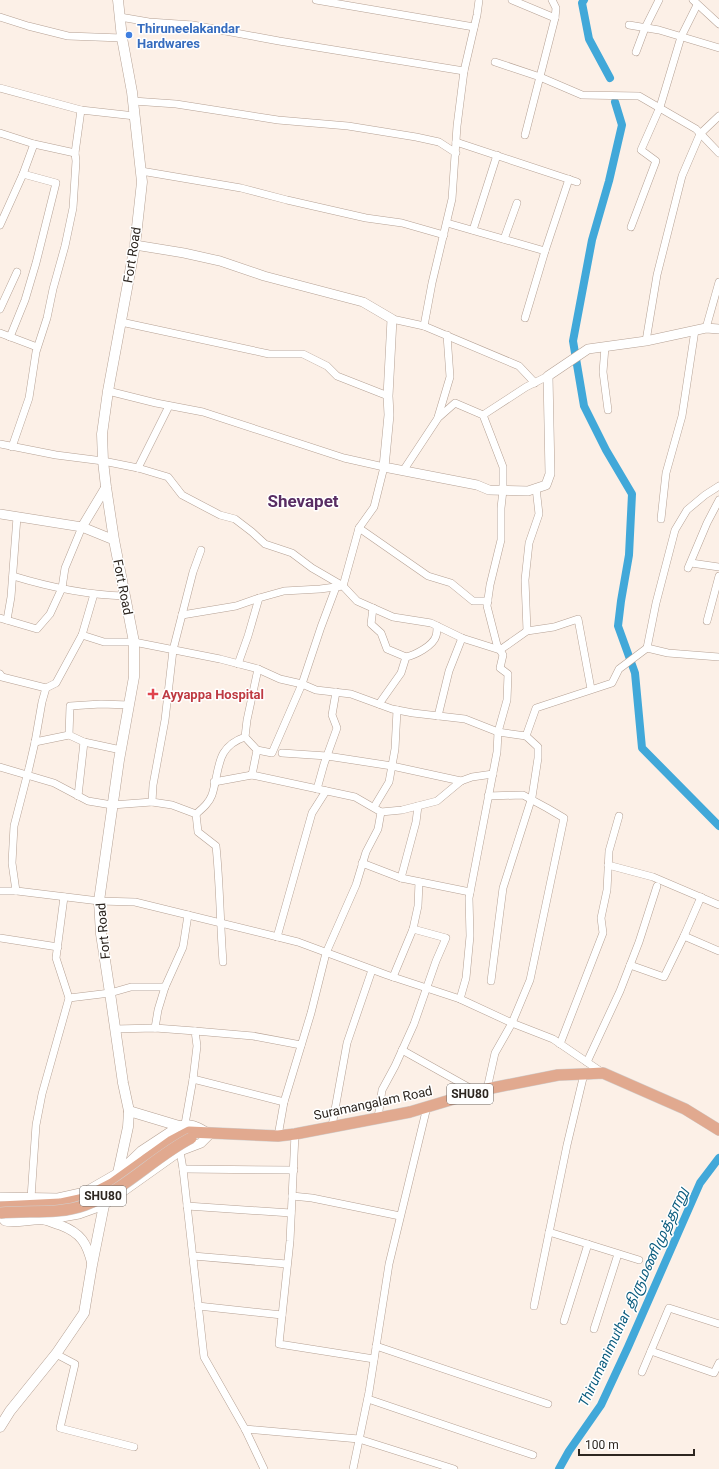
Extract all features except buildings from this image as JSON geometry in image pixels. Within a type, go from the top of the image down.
[{"type":"main road","name":"Fort Road","points":[[118,0],[122,38],[133,101],[142,182],[135,244],[108,391],[102,434],[103,461],[114,540],[134,642],[134,677],[120,750],[99,901],[101,934],[123,1083],[129,1111],[128,1127],[118,1173]]},
{"type":"main road","name":"Suramangalam Road","points":[[210,1134],[278,1136],[295,1134],[410,1112],[482,1090],[558,1075],[603,1073],[685,1109],[719,1130]]},
{"type":"main road","points":[[129,1111],[186,1130]]},
{"type":"main road","name":"SHU80","points":[[0,1207],[60,1204],[83,1199],[112,1184],[186,1130],[210,1134]]},
{"type":"main road","name":"SHU80","points":[[0,1213],[61,1210],[85,1205],[115,1189],[175,1146],[186,1130]]},
{"type":"main road","points":[[0,1427],[10,1411],[56,1354],[84,1313],[104,1205]]},
{"type":"street","points":[[316,0],[474,27]]},
{"type":"street","points":[[424,326],[432,283],[452,199],[456,142],[464,71],[479,0]]},
{"type":"street","points":[[512,0],[555,18]]},
{"type":"street","points":[[524,135],[555,18],[556,8],[552,0]]},
{"type":"street","points":[[636,52],[645,28],[659,0]]},
{"type":"street","points":[[631,227],[656,161],[641,150],[660,107],[681,37],[695,2],[717,22],[719,13]]},
{"type":"street","points":[[0,17],[68,36],[122,38]]},
{"type":"street","points":[[120,17],[149,22],[193,25],[279,41],[464,71]]},
{"type":"street","points":[[629,24],[719,48]]},
{"type":"street","points":[[495,62],[540,77],[582,95],[639,96],[696,129],[719,152]]},
{"type":"street","points":[[0,88],[81,110],[134,116]]},
{"type":"street","points":[[133,101],[176,104],[278,120],[348,126],[416,137],[439,142],[456,154]]},
{"type":"street","points":[[12,446],[29,398],[37,347],[47,318],[53,289],[65,246],[72,208],[76,161],[75,153],[81,110]]},
{"type":"street","points":[[646,342],[657,275],[682,176],[700,134],[719,116]]},
{"type":"street","points":[[0,133],[34,144],[75,153]]},
{"type":"street","points":[[456,142],[578,182]]},
{"type":"street","points":[[0,225],[23,174],[34,144]]},
{"type":"street","points":[[473,230],[497,156]]},
{"type":"street","points":[[141,171],[241,188],[366,218],[402,223],[444,236]]},
{"type":"street","points":[[10,337],[25,300],[56,183],[23,174]]},
{"type":"street","points":[[525,318],[569,179]]},
{"type":"street","points":[[504,239],[517,203]]},
{"type":"street","points":[[447,223],[545,251]]},
{"type":"street","points":[[135,244],[220,261],[271,278],[363,302],[392,319],[424,326],[519,366],[535,383]]},
{"type":"street","points":[[0,309],[17,272]]},
{"type":"street","points":[[706,328],[719,282]]},
{"type":"street","points":[[258,669],[247,720],[245,737],[257,750],[272,753],[302,684],[321,627],[340,586],[359,528],[374,507],[384,467],[389,415],[388,396],[392,319]]},
{"type":"street","points":[[121,322],[269,354],[303,354],[326,366],[337,376],[388,396]]},
{"type":"street","points":[[483,415],[526,387],[548,376],[588,349],[646,342],[706,328],[719,329]]},
{"type":"street","points":[[661,519],[666,473],[682,416],[695,330]]},
{"type":"street","points":[[0,333],[37,347]]},
{"type":"street","points":[[438,418],[450,377],[447,336]]},
{"type":"street","points":[[605,347],[603,372],[608,410]]},
{"type":"street","points":[[108,391],[168,406],[203,412],[344,458],[477,486],[489,490],[528,491],[546,485],[550,474],[548,376]]},
{"type":"street","points":[[403,471],[438,418],[455,403],[483,415],[503,467],[501,540],[490,585],[487,606],[497,645],[503,654],[500,668],[508,674],[507,700],[498,732],[497,752],[470,892],[470,936],[466,978],[460,999]]},
{"type":"street","points":[[138,468],[168,406]]},
{"type":"street","points":[[0,444],[56,455],[103,461],[138,468],[168,477],[182,495],[220,515],[235,519],[265,544],[292,553],[340,586],[356,601],[393,617],[415,620],[437,626],[462,638],[500,650]]},
{"type":"street","points":[[526,736],[536,708],[612,682],[619,668],[647,648],[656,603],[675,530],[687,510],[705,494],[719,486]]},
{"type":"street","points":[[17,517],[13,576],[3,619],[37,629],[50,614],[62,588],[65,568],[82,527],[106,487]]},
{"type":"street","points":[[526,631],[525,580],[529,543],[539,514],[536,488]]},
{"type":"street","points":[[719,500],[690,565],[719,567]]},
{"type":"street","points":[[0,514],[82,527],[114,540]]},
{"type":"street","points":[[359,528],[428,576],[451,583],[473,601],[488,602]]},
{"type":"street","points":[[152,802],[153,785],[165,720],[173,650],[201,550]]},
{"type":"street","points":[[13,576],[38,583],[94,594],[125,596]]},
{"type":"street","points":[[708,621],[719,576]]},
{"type":"street","points":[[182,615],[236,606],[284,591],[320,589],[340,586]]},
{"type":"street","points":[[0,674],[2,677],[46,688],[56,683],[82,635],[94,594]]},
{"type":"street","points":[[238,664],[259,598]]},
{"type":"street","points":[[373,608],[371,624],[381,633],[387,649],[406,657],[414,655],[426,648],[436,638],[437,626]]},
{"type":"street","points":[[500,650],[526,631],[554,627],[578,619],[591,690]]},
{"type":"street","points":[[82,635],[104,642],[134,642],[238,664],[258,669],[316,690],[352,694],[397,710],[465,719],[498,732],[526,736],[538,747],[538,758],[531,799],[503,888],[491,981]]},
{"type":"street","points":[[438,716],[449,671],[462,638]]},
{"type":"street","points":[[647,648],[668,653],[719,657]]},
{"type":"street","points":[[379,704],[401,672],[406,657]]},
{"type":"street","points":[[16,891],[12,863],[14,826],[35,742],[46,688]]},
{"type":"street","points":[[317,789],[337,728],[332,715],[336,692]]},
{"type":"street","points":[[69,735],[70,706],[102,704],[129,705]]},
{"type":"street","points":[[374,807],[389,782],[396,749],[397,710]]},
{"type":"street","points":[[35,742],[69,735],[84,742],[120,750]]},
{"type":"street","points":[[196,814],[207,804],[212,795],[219,760],[234,740],[245,737]]},
{"type":"street","points":[[78,796],[84,742]]},
{"type":"street","points":[[252,776],[257,750]]},
{"type":"street","points":[[282,753],[327,756],[392,766],[461,781]]},
{"type":"street","points":[[0,767],[54,783],[88,801],[112,805],[152,802],[172,805],[196,814]]},
{"type":"street","points":[[214,782],[252,776],[355,796],[381,812],[402,810],[437,801],[461,781],[472,776],[493,774]]},
{"type":"street","points":[[277,937],[312,814],[326,791]]},
{"type":"street","points":[[402,1050],[482,1090],[495,1053],[512,1023],[530,980],[564,818],[523,795],[488,796]]},
{"type":"street","points":[[401,878],[416,822],[418,806]]},
{"type":"street","points":[[278,1136],[284,1102],[326,953],[356,885],[366,852],[378,829],[381,812]]},
{"type":"street","points":[[196,814],[198,832],[216,846],[220,884],[220,924],[223,962]]},
{"type":"street","points":[[560,1044],[603,933],[602,918],[607,890],[609,851],[619,816]]},
{"type":"street","points":[[362,863],[401,878],[470,892]]},
{"type":"street","points":[[608,865],[653,877],[719,905]]},
{"type":"street","points":[[393,977],[413,929],[418,906],[419,882]]},
{"type":"street","points":[[587,1062],[620,992],[639,942],[657,886]]},
{"type":"street","points":[[0,891],[16,891],[99,901],[136,902],[220,924],[298,942],[372,970],[460,999],[512,1023],[553,1039],[603,1073]]},
{"type":"street","points":[[31,1198],[36,1125],[42,1094],[69,998],[56,958],[64,897]]},
{"type":"street","points":[[630,965],[664,977],[701,897]]},
{"type":"street","points":[[155,1028],[158,1010],[165,987],[183,947],[188,915]]},
{"type":"street","points":[[378,1118],[382,1090],[414,1024],[446,938],[413,929]]},
{"type":"street","points":[[684,936],[719,951]]},
{"type":"street","points":[[0,938],[58,947]]},
{"type":"street","points":[[332,1126],[347,1043],[372,970]]},
{"type":"street","points":[[69,998],[110,993],[131,987],[165,987]]},
{"type":"street","points":[[115,1029],[155,1028],[253,1036],[301,1045]]},
{"type":"street","points":[[186,1130],[197,1046],[194,1031]]},
{"type":"street","points":[[534,1306],[567,1145],[584,1074]]},
{"type":"street","points":[[193,1079],[284,1102]]},
{"type":"street","points":[[353,1469],[368,1400],[389,1264],[427,1107]]},
{"type":"street","points":[[0,1197],[58,1198],[85,1192],[118,1173],[141,1151],[186,1130],[197,1126],[210,1134],[201,1143],[180,1151],[104,1205],[79,1214],[45,1220],[12,1223],[5,1222],[0,1213]]},
{"type":"street","points":[[295,1134],[292,1213],[279,1344],[374,1359]]},
{"type":"street","points":[[180,1151],[204,1357],[244,1429],[264,1469]]},
{"type":"street","points":[[183,1169],[294,1170]]},
{"type":"street","points":[[292,1196],[312,1198],[400,1216]]},
{"type":"street","points":[[187,1206],[292,1213]]},
{"type":"street","points":[[45,1220],[72,1230],[81,1238],[89,1251],[92,1265]]},
{"type":"street","points":[[549,1232],[639,1260]]},
{"type":"street","points":[[564,1321],[588,1244]]},
{"type":"street","points":[[594,1328],[618,1254]]},
{"type":"street","points":[[193,1256],[288,1264]]},
{"type":"street","points":[[198,1306],[282,1315]]},
{"type":"street","points":[[642,1372],[669,1308],[719,1324]]},
{"type":"street","points":[[376,1346],[548,1404]]},
{"type":"street","points":[[651,1351],[714,1373],[719,1363]]},
{"type":"street","points":[[56,1354],[75,1364],[60,1428],[134,1447]]},
{"type":"street","points":[[368,1400],[533,1455]]},
{"type":"street","points":[[244,1429],[359,1440],[454,1469]]},
{"type":"waterway","name":"Thirumanimuthar திருமணிமுத்தாறு","points":[[584,0],[582,3],[589,39],[610,78]]},
{"type":"waterway","name":"Thirumanimuthar திருமணிமுத்தாறு","points":[[615,102],[622,125],[609,181],[592,240],[573,341],[584,406],[606,450],[632,494],[629,555],[618,626],[635,673],[642,748],[719,826]]},
{"type":"waterway","name":"Thirumanimuthar திருமணிமுத்தாறு","points":[[559,1469],[569,1451],[601,1405],[700,1183],[719,1158]]},
{"type":"place","name":"Thiruneelakandar Hardwares","points":[[129,35]]},
{"type":"place","name":"Ayyappa Hospital","points":[[153,694]]},
{"type":"district","name":"Shevapet","points":[[303,501]]}]
